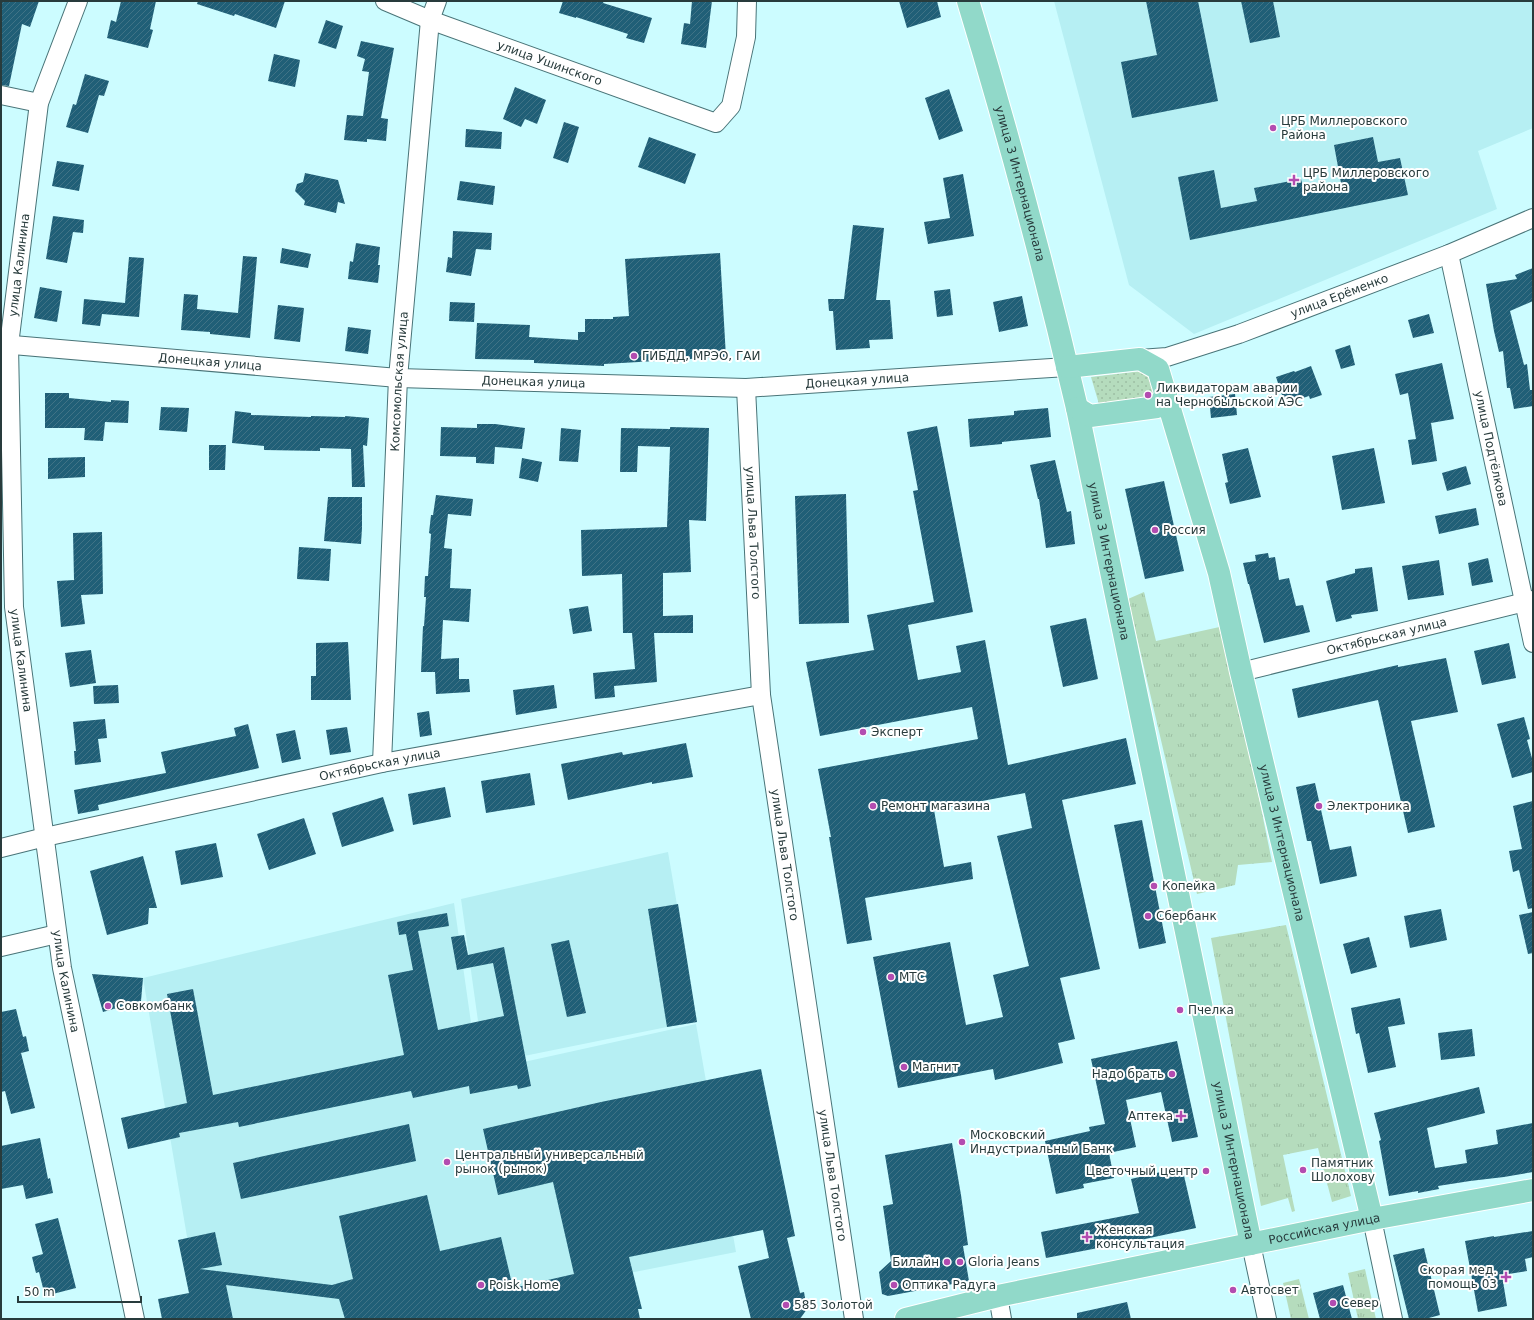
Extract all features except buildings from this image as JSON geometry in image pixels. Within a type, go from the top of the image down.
[{"type":"main road","name":"улица 3 Интернационала","points":[[968,1],[998,99],[1040,255],[1077,408],[1251,1244]]},
{"type":"main road","name":"улица 3 Интернационала","points":[[1155,362],[1219,573],[1241,672],[1372,1219]]},
{"type":"main road","points":[[1067,367],[1155,362]]},
{"type":"main road","points":[[1077,408],[1090,416],[1157,407],[1166,395]]},
{"type":"main road","name":"Российская улица","points":[[906,1319],[998,1296],[1372,1219],[1533,1190]]},
{"type":"street","name":"улица Калинина","points":[[78,1],[40,103],[5,345],[7,608],[45,837],[62,968],[135,1319]]},
{"type":"street","name":"улица Ушинского","points":[[385,1],[430,20],[716,123],[731,106],[746,37],[747,1]]},
{"type":"street","name":"Комсомольская улица","points":[[382,763],[398,378],[430,20],[436,1]]},
{"type":"street","points":[[1,95],[40,103]]},
{"type":"street","name":"улица Ерёменко","points":[[1155,362],[1239,334],[1449,254],[1533,218]]},
{"type":"street","name":"улица Подтёлкова","points":[[1449,254],[1528,601],[1533,643]]},
{"type":"street","name":"Донецкая улица","points":[[5,345],[398,378],[746,388],[1067,367]]},
{"type":"street","name":"улица Льва Толстого","points":[[746,388],[761,695],[854,1319]]},
{"type":"street","name":"Октябрьская улица","points":[[1241,672],[1528,601]]},
{"type":"street","name":"Октябрьская улица","points":[[1,848],[382,763],[761,695]]},
{"type":"street","points":[[1,947],[57,934]]},
{"type":"street","name":"улица 3 Интернационала","points":[[1372,1219],[1394,1319]]},
{"type":"street","name":"улица 3 Интернационала","points":[[1251,1244],[1267,1319]]},
{"type":"street","points":[[998,1296],[1002,1319]]},
{"type":"shaded area","name":"ЦРБ Миллеровского района","points":[[1054,1],[1533,1],[1533,128],[1478,151],[1497,209],[1194,334],[1129,285]]},
{"type":"shaded area","points":[[668,852],[697,1022],[484,1064],[461,899]]},
{"type":"shaded area","name":"Центральный универсальный рынок (рынок)","points":[[454,903],[478,1072],[696,1024],[736,1252],[396,1319],[201,1319],[143,978]]},
{"type":"green space","points":[[1150,370],[1157,398],[1099,404],[1091,377]]},
{"type":"green space","points":[[1144,592],[1156,641],[1224,626],[1272,862],[1238,865],[1235,885],[1197,894],[1128,599]]},
{"type":"green space","points":[[1286,925],[1351,1196],[1332,1202],[1318,1148],[1283,1155],[1295,1211],[1292,1212],[1288,1198],[1261,1206],[1211,938]]},
{"type":"green space","points":[[1365,1269],[1376,1319],[1358,1319],[1348,1273]]},
{"type":"green space","points":[[1299,1279],[1309,1319],[1291,1319],[1283,1283]]},
{"type":"place","name":"ЦРБ Миллеровского Района","points":[[1273,128]]},
{"type":"place","name":"ЦРБ Миллеровского района","points":[[1294,180]]},
{"type":"place","name":"ГИБДД, МРЭО, ГАИ","points":[[634,356]]},
{"type":"place","name":"Ликвидаторам аварии на Чернобыльской АЭС","points":[[1148,395]]},
{"type":"place","name":"Россия","points":[[1155,530]]},
{"type":"place","name":"Эксперт","points":[[863,732]]},
{"type":"place","name":"Ремонт магазина","points":[[873,806]]},
{"type":"place","name":"Электроника","points":[[1319,806]]},
{"type":"place","name":"Копейка","points":[[1154,886]]},
{"type":"place","name":"Сбербанк","points":[[1148,916]]},
{"type":"place","name":"МТС","points":[[891,977]]},
{"type":"place","name":"Совкомбанк","points":[[108,1006]]},
{"type":"place","name":"Пчелка","points":[[1180,1010]]},
{"type":"place","name":"Магнит","points":[[904,1067]]},
{"type":"place","name":"Надо брать","points":[[1172,1074]]},
{"type":"place","name":"Аптека","points":[[1181,1116]]},
{"type":"place","name":"Московский Индустриальный Банк","points":[[962,1142]]},
{"type":"place","name":"Центральный универсальный рынок (рынок)","points":[[447,1162]]},
{"type":"place","name":"Памятник Шолохову","points":[[1303,1170]]},
{"type":"place","name":"Цветочный центр","points":[[1206,1171]]},
{"type":"place","name":"Женская консультация","points":[[1087,1237]]},
{"type":"place","name":"Билайн","points":[[947,1262]]},
{"type":"place","name":"Gloria Jeans","points":[[960,1262]]},
{"type":"place","name":"Скорая мед. помощь 03","points":[[1506,1277]]},
{"type":"place","name":"Poisk Home","points":[[481,1285]]},
{"type":"place","name":"Оптика Радуга","points":[[894,1285]]},
{"type":"place","name":"Автосвет","points":[[1233,1290]]},
{"type":"place","name":"Север","points":[[1333,1303]]},
{"type":"place","name":"585 Золотой","points":[[786,1305]]}]
